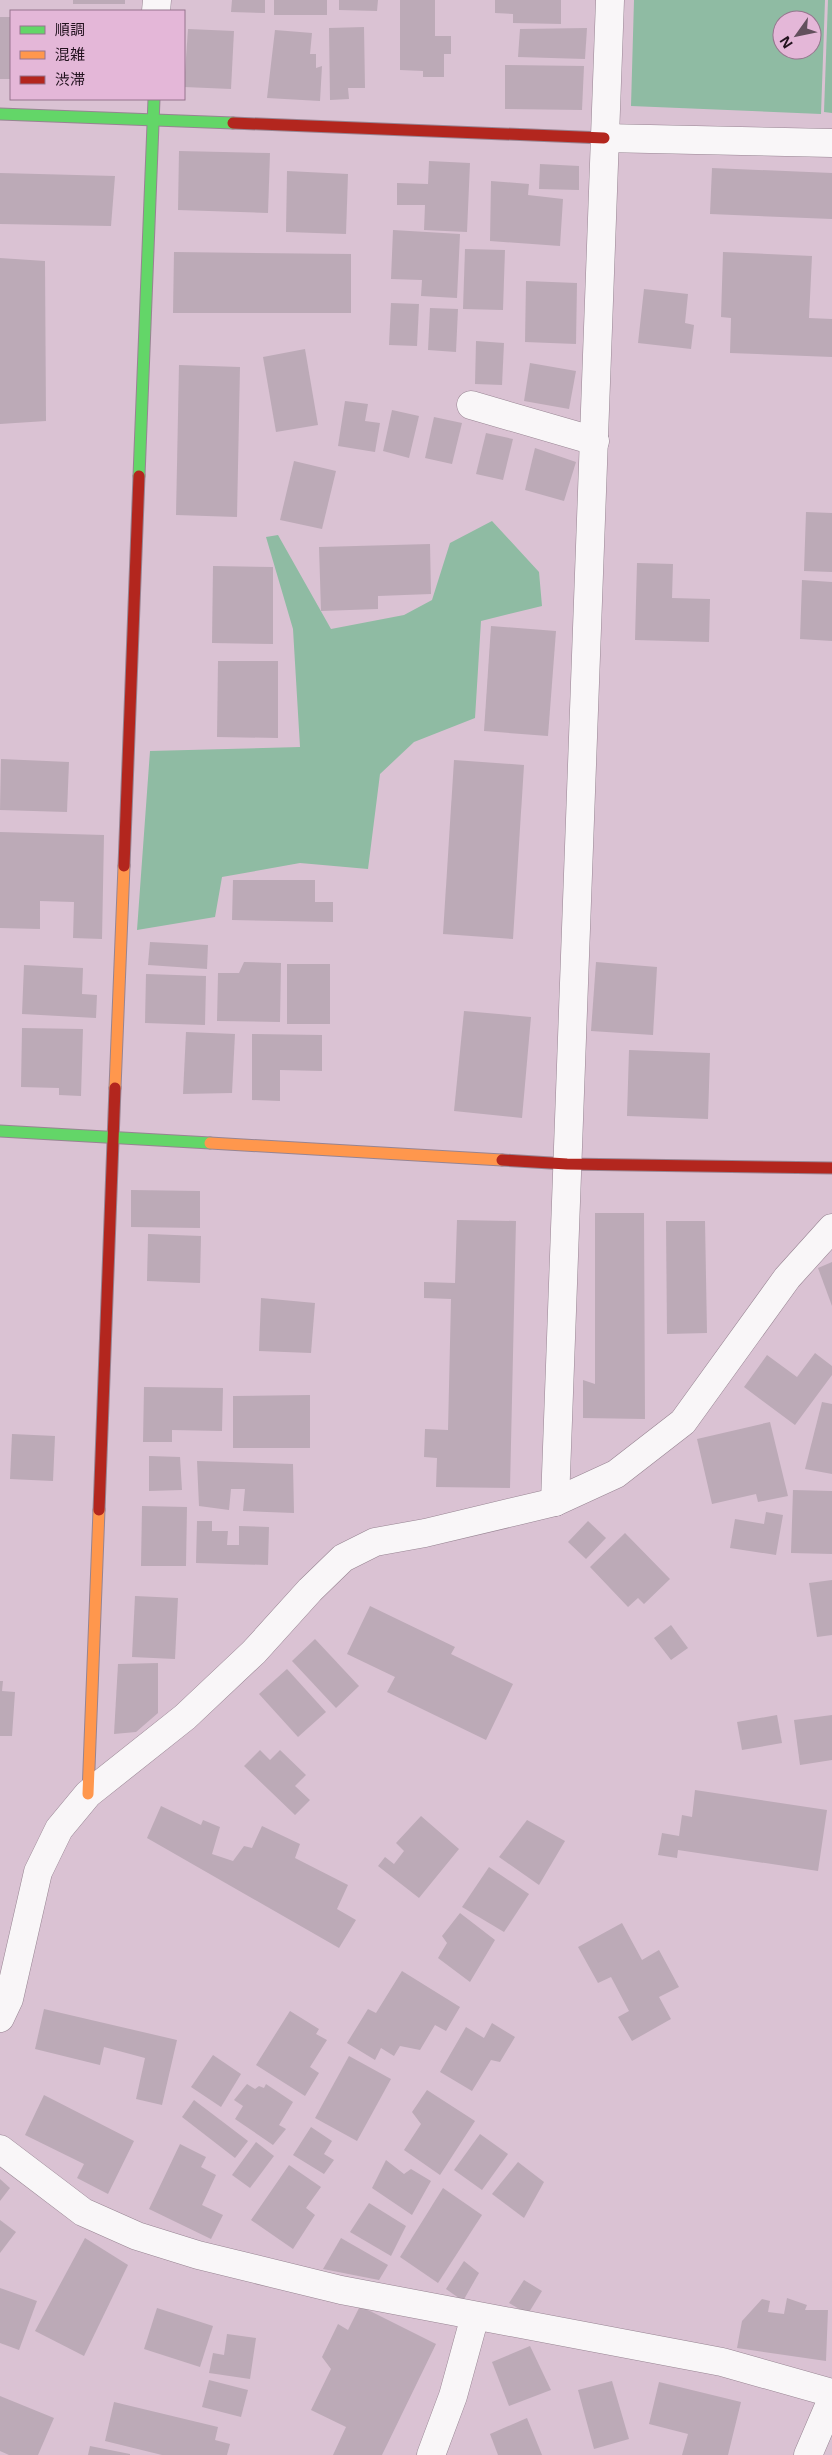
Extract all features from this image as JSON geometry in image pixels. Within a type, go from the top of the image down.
[{"type":"street","points":[[555,1502],[610,0]]},
{"type":"street","points":[[88,1794],[154,100]]},
{"type":"street","points":[[0,114],[604,138],[832,143]]},
{"type":"street","points":[[471,405],[594,441]]},
{"type":"street","points":[[0,1131],[567,1164],[832,1168]]},
{"type":"street","points":[[3,2005],[38,1872],[59,1829],[88,1794],[185,1717],[254,1652],[310,1590],[343,1558],[375,1542],[425,1533],[555,1502],[616,1474],[683,1422],[787,1278],[832,1228]]},
{"type":"street","points":[[0,2149],[83,2212],[136,2236],[198,2255],[341,2290],[722,2362],[832,2394]]},
{"type":"street","points":[[431,2455],[453,2396],[475,2316]]},
{"type":"street","points":[[808,2455],[832,2399]]},
{"type":"green space","points":[[634,0],[825,0],[821,114],[631,106]]},
{"type":"green space","points":[[828,0],[832,0],[832,113],[824,112]]},
{"type":"green space","points":[[492,521],[539,572],[542,606],[481,621],[475,718],[414,742],[380,774],[368,869],[300,863],[222,877],[215,917],[137,930],[150,751],[300,747],[293,629],[266,537],[278,535],[331,629],[404,615],[432,600],[450,543]]},
{"type":"building","points":[[73,0],[125,0],[125,4],[73,4]]},
{"type":"building","points":[[232,0],[265,0],[265,13],[231,12]]},
{"type":"building","points":[[274,0],[327,0],[327,15],[274,15]]},
{"type":"building","points":[[339,0],[378,0],[377,11],[339,10]]},
{"type":"building","points":[[400,0],[435,0],[435,36],[451,36],[451,54],[444,54],[444,77],[423,77],[423,71],[400,70]]},
{"type":"building","points":[[495,0],[561,0],[561,24],[513,23],[513,14],[495,13]]},
{"type":"building","points":[[0,17],[10,17],[10,79],[0,79]]},
{"type":"building","points":[[364,27],[365,88],[348,88],[349,99],[330,100],[329,28]]},
{"type":"building","points":[[587,28],[585,59],[518,57],[520,29]]},
{"type":"building","points":[[188,29],[234,31],[231,89],[185,87]]},
{"type":"building","points":[[275,30],[312,33],[310,54],[316,54],[316,68],[322,66],[320,101],[267,98]]},
{"type":"building","points":[[505,65],[584,66],[582,110],[505,109]]},
{"type":"building","points":[[179,151],[270,153],[268,213],[178,210]]},
{"type":"building","points":[[429,161],[470,163],[467,232],[424,230],[425,205],[397,205],[397,183],[428,184]]},
{"type":"building","points":[[540,164],[579,166],[579,190],[539,189]]},
{"type":"building","points":[[712,168],[832,173],[832,219],[710,214]]},
{"type":"building","points":[[287,171],[348,174],[346,234],[286,232]]},
{"type":"building","points":[[0,173],[115,176],[111,226],[0,224]]},
{"type":"building","points":[[491,181],[529,184],[528,195],[563,199],[560,246],[490,241]]},
{"type":"building","points":[[393,230],[460,234],[457,298],[421,296],[422,280],[391,279]]},
{"type":"building","points":[[465,249],[505,250],[503,310],[463,309]]},
{"type":"building","points":[[174,252],[351,254],[351,313],[173,313]]},
{"type":"building","points":[[723,252],[812,256],[809,318],[832,319],[832,357],[730,353],[731,318],[721,317]]},
{"type":"building","points":[[0,258],[45,261],[46,421],[0,424]]},
{"type":"building","points":[[526,281],[577,283],[576,344],[525,342]]},
{"type":"building","points":[[644,289],[688,294],[685,323],[694,325],[691,349],[638,343]]},
{"type":"building","points":[[391,303],[419,304],[417,346],[389,345]]},
{"type":"building","points":[[430,308],[458,309],[456,352],[428,350]]},
{"type":"building","points":[[476,341],[504,343],[502,385],[475,384]]},
{"type":"building","points":[[305,349],[318,425],[276,432],[263,357]]},
{"type":"building","points":[[530,363],[576,371],[569,409],[524,401]]},
{"type":"building","points":[[179,365],[240,367],[237,517],[176,515]]},
{"type":"building","points":[[345,401],[368,404],[365,421],[380,423],[375,452],[338,446]]},
{"type":"building","points":[[392,410],[419,416],[409,458],[383,451]]},
{"type":"building","points":[[434,417],[462,423],[452,464],[425,458]]},
{"type":"building","points":[[486,433],[513,439],[503,480],[476,474]]},
{"type":"building","points":[[535,448],[576,462],[564,501],[525,490]]},
{"type":"building","points":[[294,461],[336,471],[322,529],[280,520]]},
{"type":"building","points":[[806,512],[832,513],[832,572],[804,571]]},
{"type":"building","points":[[430,544],[431,594],[378,596],[378,609],[321,611],[319,547]]},
{"type":"building","points":[[637,563],[673,564],[672,598],[710,599],[709,642],[635,640]]},
{"type":"building","points":[[213,566],[273,567],[273,644],[212,643]]},
{"type":"building","points":[[802,580],[832,582],[832,641],[800,639]]},
{"type":"building","points":[[491,626],[556,631],[548,736],[484,731]]},
{"type":"building","points":[[218,661],[278,661],[278,738],[217,737]]},
{"type":"building","points":[[1,759],[69,762],[67,812],[0,810]]},
{"type":"building","points":[[454,760],[524,765],[513,939],[443,934]]},
{"type":"building","points":[[0,832],[104,835],[102,939],[73,938],[74,902],[40,901],[40,929],[0,928]]},
{"type":"building","points":[[233,880],[315,880],[315,902],[333,902],[333,922],[232,920]]},
{"type":"building","points":[[150,942],[208,945],[207,969],[148,965]]},
{"type":"building","points":[[244,962],[281,963],[280,1022],[217,1021],[218,973],[239,973]]},
{"type":"building","points":[[596,962],[657,967],[653,1035],[591,1031]]},
{"type":"building","points":[[287,964],[330,964],[330,1024],[287,1024]]},
{"type":"building","points":[[24,965],[83,968],[82,994],[97,995],[96,1018],[22,1014]]},
{"type":"building","points":[[146,974],[206,976],[205,1025],[145,1023]]},
{"type":"building","points":[[464,1011],[531,1017],[522,1118],[454,1111]]},
{"type":"building","points":[[22,1028],[83,1029],[81,1096],[59,1095],[59,1088],[21,1087]]},
{"type":"building","points":[[186,1032],[235,1034],[232,1093],[183,1094]]},
{"type":"building","points":[[252,1034],[322,1035],[322,1071],[280,1070],[280,1101],[252,1100]]},
{"type":"building","points":[[629,1050],[710,1053],[708,1119],[627,1116]]},
{"type":"building","points":[[131,1190],[200,1191],[200,1228],[131,1227]]},
{"type":"building","points":[[595,1213],[644,1213],[645,1419],[583,1418],[583,1380],[595,1384]]},
{"type":"building","points":[[457,1220],[516,1221],[510,1488],[436,1487],[437,1458],[424,1457],[425,1429],[448,1430],[451,1299],[424,1298],[424,1282],[455,1283]]},
{"type":"building","points":[[666,1221],[705,1221],[707,1333],[667,1334]]},
{"type":"building","points":[[148,1234],[201,1236],[200,1283],[147,1281]]},
{"type":"building","points":[[832,1262],[832,1306],[818,1268]]},
{"type":"building","points":[[261,1298],[315,1303],[311,1353],[259,1351]]},
{"type":"building","points":[[815,1353],[832,1366],[832,1375],[795,1425],[744,1387],[767,1355],[797,1377]]},
{"type":"building","points":[[144,1387],[223,1388],[222,1431],[172,1430],[172,1442],[143,1442]]},
{"type":"building","points":[[310,1395],[310,1448],[233,1448],[233,1396]]},
{"type":"building","points":[[822,1402],[832,1404],[832,1474],[805,1469]]},
{"type":"building","points":[[770,1422],[788,1496],[758,1502],[756,1494],[712,1504],[697,1439]]},
{"type":"building","points":[[12,1434],[55,1436],[53,1481],[10,1479]]},
{"type":"building","points":[[149,1456],[180,1457],[182,1490],[149,1491]]},
{"type":"building","points":[[197,1461],[293,1464],[294,1513],[243,1511],[245,1489],[231,1489],[229,1510],[199,1506]]},
{"type":"building","points":[[793,1490],[832,1491],[832,1554],[791,1553]]},
{"type":"building","points":[[142,1506],[187,1507],[186,1566],[141,1566]]},
{"type":"building","points":[[766,1512],[783,1515],[776,1555],[730,1548],[735,1519],[764,1524]]},
{"type":"building","points":[[197,1521],[212,1521],[212,1531],[228,1531],[227,1545],[239,1545],[239,1526],[269,1527],[268,1565],[196,1563]]},
{"type":"building","points":[[588,1521],[606,1538],[586,1559],[568,1542]]},
{"type":"building","points":[[625,1533],[670,1579],[644,1604],[638,1598],[628,1607],[590,1567]]},
{"type":"building","points":[[832,1580],[832,1635],[817,1637],[809,1583]]},
{"type":"building","points":[[135,1596],[178,1598],[175,1659],[132,1657]]},
{"type":"building","points":[[370,1606],[455,1647],[451,1654],[513,1684],[486,1740],[387,1692],[395,1677],[347,1654]]},
{"type":"building","points":[[671,1625],[688,1648],[671,1660],[654,1638]]},
{"type":"building","points":[[315,1639],[359,1686],[336,1708],[292,1661]]},
{"type":"building","points":[[158,1663],[158,1713],[136,1732],[114,1734],[118,1664]]},
{"type":"building","points":[[287,1669],[326,1712],[298,1737],[259,1694]]},
{"type":"building","points":[[0,1681],[3,1681],[2,1691],[15,1692],[12,1736],[0,1736]]},
{"type":"building","points":[[777,1715],[782,1743],[742,1750],[737,1722]]},
{"type":"building","points":[[832,1715],[832,1760],[800,1765],[794,1720]]},
{"type":"building","points":[[260,1750],[270,1760],[280,1750],[306,1775],[295,1786],[310,1800],[295,1815],[244,1766]]},
{"type":"building","points":[[695,1790],[827,1810],[818,1871],[678,1850],[677,1858],[658,1855],[662,1833],[679,1836],[682,1815],[692,1817]]},
{"type":"building","points":[[161,1806],[201,1825],[203,1820],[220,1827],[212,1854],[233,1861],[244,1846],[252,1848],[262,1826],[300,1844],[295,1858],[348,1885],[337,1909],[356,1920],[339,1948],[147,1838]]},
{"type":"building","points":[[421,1816],[459,1849],[419,1898],[378,1866],[385,1857],[394,1864],[404,1851],[396,1843]]},
{"type":"building","points":[[527,1820],[565,1841],[539,1885],[499,1857]]},
{"type":"building","points":[[489,1867],[529,1894],[504,1932],[462,1907]]},
{"type":"building","points":[[460,1913],[495,1940],[470,1982],[438,1958],[447,1943],[442,1936]]},
{"type":"building","points":[[622,1923],[642,1960],[659,1950],[679,1987],[659,1997],[671,2019],[632,2041],[618,2017],[629,2011],[611,1977],[598,1983],[578,1947]]},
{"type":"building","points":[[402,1971],[460,2007],[446,2031],[435,2025],[420,2050],[400,2046],[394,2056],[381,2048],[375,2060],[347,2043],[368,2009],[376,2013]]},
{"type":"building","points":[[44,2009],[177,2040],[162,2105],[136,2099],[145,2058],[104,2047],[100,2065],[35,2049]]},
{"type":"building","points":[[290,2011],[319,2029],[316,2034],[327,2040],[310,2067],[319,2073],[305,2096],[256,2065]]},
{"type":"building","points":[[492,2023],[515,2037],[500,2062],[491,2060],[472,2091],[440,2072],[466,2027],[484,2038]]},
{"type":"building","points":[[213,2055],[241,2074],[221,2107],[191,2087]]},
{"type":"building","points":[[349,2056],[391,2079],[357,2141],[315,2118]]},
{"type":"building","points":[[247,2084],[255,2089],[259,2086],[264,2088],[266,2084],[293,2102],[279,2125],[286,2129],[273,2145],[235,2119],[243,2106],[234,2100]]},
{"type":"building","points":[[427,2090],[475,2121],[440,2175],[404,2150],[421,2124],[412,2112]]},
{"type":"building","points":[[44,2095],[134,2141],[108,2194],[77,2178],[84,2164],[25,2135]]},
{"type":"building","points":[[194,2100],[248,2141],[235,2158],[182,2117]]},
{"type":"building","points":[[311,2127],[332,2141],[324,2154],[334,2160],[324,2174],[293,2155]]},
{"type":"building","points":[[480,2134],[508,2154],[482,2190],[454,2170]]},
{"type":"building","points":[[256,2142],[274,2156],[250,2188],[232,2175]]},
{"type":"building","points":[[180,2144],[206,2157],[201,2167],[216,2175],[202,2205],[223,2215],[211,2239],[149,2209]]},
{"type":"building","points":[[386,2160],[404,2174],[411,2169],[431,2181],[412,2215],[372,2188]]},
{"type":"building","points":[[518,2162],[544,2182],[524,2218],[492,2194]]},
{"type":"building","points":[[289,2165],[321,2187],[306,2208],[315,2215],[293,2249],[251,2220]]},
{"type":"building","points":[[0,2179],[10,2188],[0,2201]]},
{"type":"building","points":[[443,2188],[482,2215],[438,2283],[400,2257]]},
{"type":"building","points":[[369,2203],[406,2226],[391,2256],[350,2232]]},
{"type":"building","points":[[0,2220],[16,2232],[0,2253]]},
{"type":"building","points":[[85,2238],[128,2265],[84,2356],[35,2331]]},
{"type":"building","points":[[341,2238],[388,2265],[379,2280],[323,2269]]},
{"type":"building","points":[[464,2261],[479,2273],[463,2301],[446,2289]]},
{"type":"building","points":[[524,2280],[542,2291],[528,2314],[509,2303]]},
{"type":"building","points":[[0,2288],[37,2301],[19,2350],[0,2343]]},
{"type":"building","points":[[787,2298],[807,2305],[805,2310],[828,2310],[826,2361],[737,2348],[742,2321],[762,2299],[770,2301],[768,2312],[784,2314]]},
{"type":"building","points":[[360,2306],[436,2344],[382,2455],[333,2455],[346,2427],[311,2410],[331,2369],[322,2357],[338,2324],[348,2330]]},
{"type":"building","points":[[157,2308],[213,2326],[200,2367],[144,2349]]},
{"type":"building","points":[[227,2334],[256,2338],[250,2379],[209,2373],[213,2353],[224,2355]]},
{"type":"building","points":[[530,2346],[551,2390],[509,2406],[492,2362]]},
{"type":"building","points":[[209,2380],[248,2390],[241,2417],[202,2407]]},
{"type":"building","points":[[612,2381],[629,2439],[594,2449],[578,2390]]},
{"type":"building","points":[[659,2382],[741,2402],[728,2455],[682,2455],[688,2434],[649,2424]]},
{"type":"building","points":[[0,2396],[54,2418],[38,2455],[9,2455],[0,2451]]},
{"type":"building","points":[[114,2402],[218,2427],[215,2440],[230,2444],[227,2455],[162,2455],[105,2441]]},
{"type":"building","points":[[527,2418],[542,2455],[498,2455],[490,2434]]},
{"type":"building","points":[[90,2446],[130,2454],[130,2455],[88,2455]]},
{"type":"traffic: fast","points":[[139,476],[154,100]]},
{"type":"traffic: fast","points":[[0,114],[233,123]]},
{"type":"traffic: fast","points":[[0,1131],[210,1143]]},
{"type":"traffic: slow","points":[[115,1088],[124,866]]},
{"type":"traffic: slow","points":[[210,1143],[502,1160]]},
{"type":"traffic: slow","points":[[88,1794],[99,1510]]},
{"type":"traffic: jam","points":[[233,123],[604,138]]},
{"type":"traffic: jam","points":[[124,866],[139,476]]},
{"type":"traffic: jam","points":[[99,1510],[115,1088]]},
{"type":"traffic: jam","points":[[502,1160],[567,1164],[832,1168]]}]
